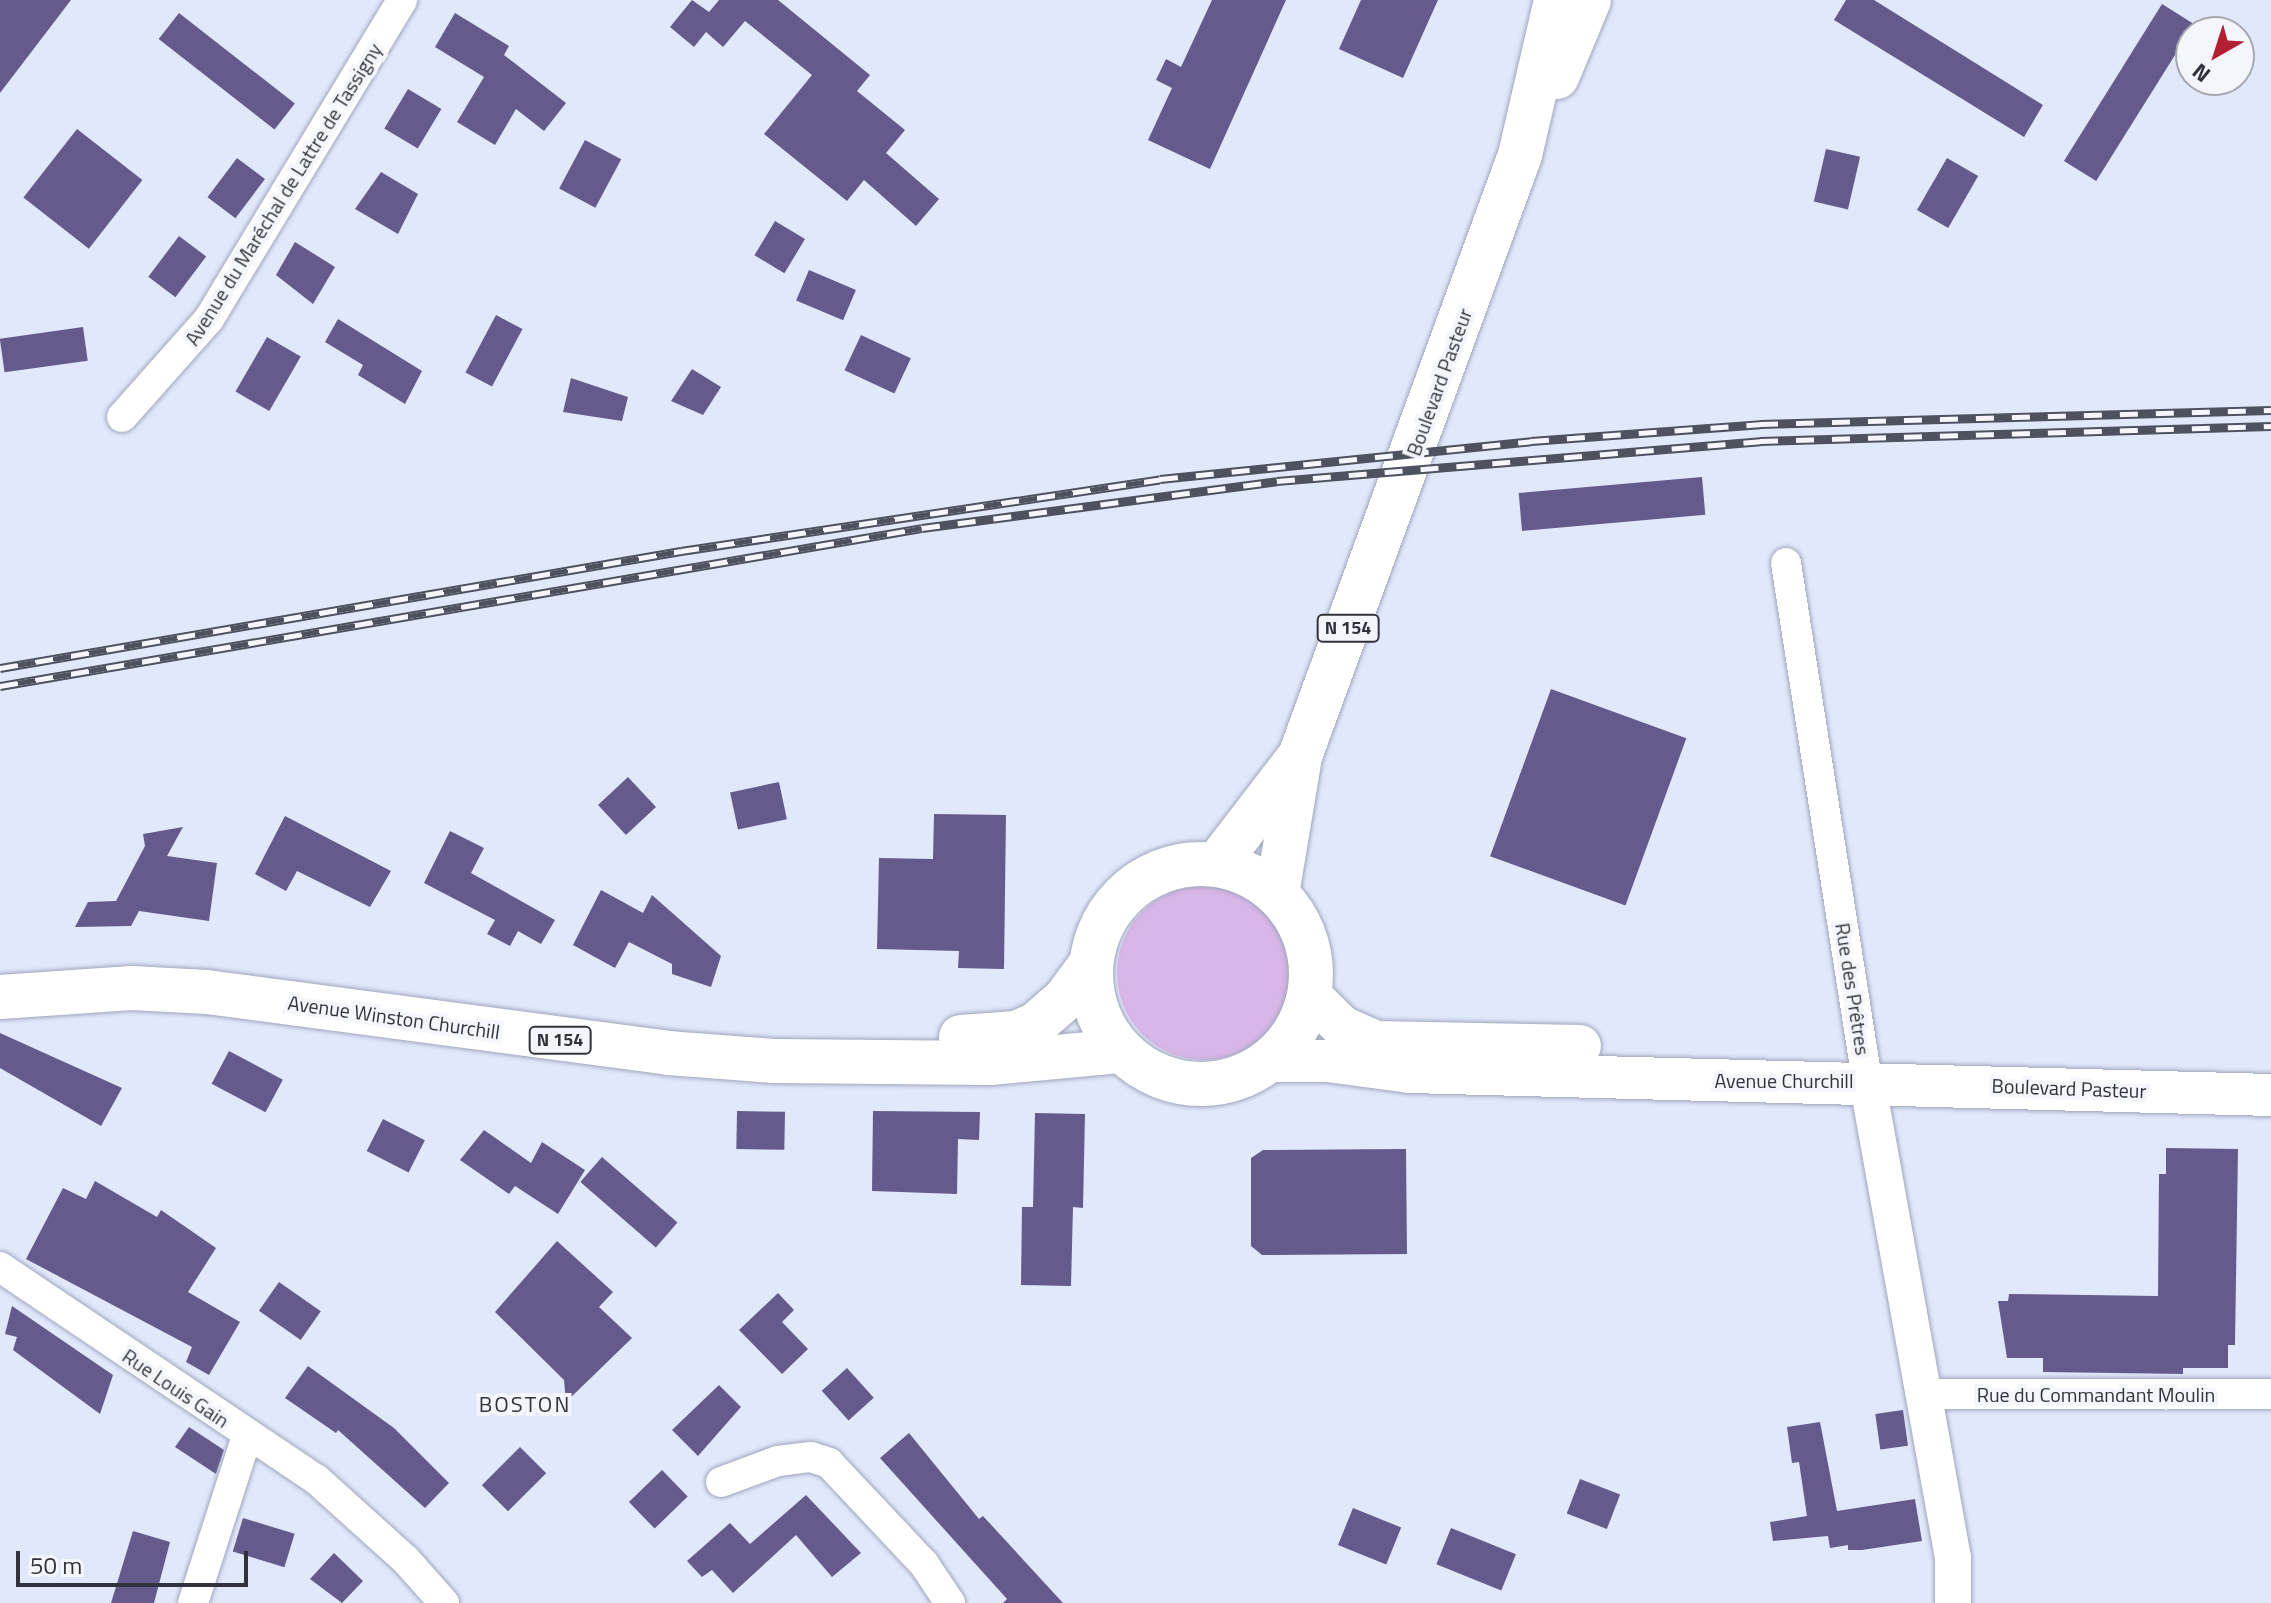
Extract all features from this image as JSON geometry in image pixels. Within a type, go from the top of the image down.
[{"type":"main road","name":"Boulevard Pasteur","points":[[1300,756],[1520,155],[1556,0]]},
{"type":"main road","name":"N 154","points":[[1520,155],[1589,0]]},
{"type":"main road","name":"N 154","points":[[1217,864],[1300,756]]},
{"type":"main road","name":"N 154","points":[[1277,894],[1300,756]]},
{"type":"main road","points":[[1217,864],[1249,874],[1277,894],[1306,940],[1309,994],[1295,1031],[1269,1061],[1234,1079],[1194,1084],[1155,1074],[1122,1051],[1097,1012],[1090,965],[1107,914],[1132,887],[1172,867],[1217,864]]},
{"type":"main road","name":"Avenue Winston Churchill","points":[[0,974],[145,966],[653,1026],[989,1037],[1016,1033],[1043,1020],[1090,965]]},
{"type":"main road","name":"Avenue Winston Churchill","points":[[0,997],[132,988],[207,992],[668,1053],[774,1061],[990,1063],[1122,1051]]},
{"type":"main road","name":"Avenue Churchill","points":[[1309,994],[1342,1027],[1376,1042],[1667,1050],[1867,1080]]},
{"type":"main road","name":"Avenue Churchill","points":[[1269,1061],[1327,1061],[1410,1072],[1734,1082],[1867,1080]]},
{"type":"main road","name":"Boulevard Pasteur","points":[[1867,1080],[2271,1095]]},
{"type":"street","name":"Avenue du Maréchal de Lattre de Tassigny","points":[[122,417],[209,319],[402,0]]},
{"type":"street","name":"Rue des Prêtres","points":[[1786,563],[1867,1080],[1953,1558],[1953,1603]]},
{"type":"street","name":"Rue Louis Gain","points":[[0,1267],[247,1436],[193,1603]]},
{"type":"street","name":"Rue du Commandant Moulin","points":[[1922,1394],[2271,1394]]},
{"type":"street","points":[[247,1436],[316,1479],[405,1559],[444,1603]]},
{"type":"street","points":[[721,1482],[778,1461],[811,1457],[829,1463],[924,1564],[950,1603]]},
{"type":"shaded area","points":[[1204,886],[1237,893],[1265,912],[1284,940],[1291,973],[1284,1006],[1265,1034],[1237,1053],[1204,1060],[1171,1053],[1143,1034],[1124,1006],[1117,973],[1124,940],[1143,912],[1171,893]]},
{"type":"building","points":[[0,0],[71,0],[0,93]]},
{"type":"building","points":[[692,0],[709,12],[719,0],[778,0],[870,75],[857,91],[905,130],[886,153],[939,199],[916,226],[864,180],[847,201],[764,134],[812,75],[745,21],[723,47],[706,32],[694,47],[670,27]]},
{"type":"building","points":[[1212,0],[1286,0],[1210,169],[1148,140],[1172,88],[1156,80],[1166,59],[1181,67]]},
{"type":"building","points":[[1361,0],[1438,0],[1403,78],[1339,49]]},
{"type":"building","points":[[1846,0],[1874,0],[2043,105],[2024,137],[1834,20]]},
{"type":"building","points":[[2162,4],[2181,16],[2175,16],[2175,55],[2096,181],[2064,161]]},
{"type":"building","points":[[179,13],[295,104],[275,130],[159,39]]},
{"type":"building","points":[[455,13],[509,46],[504,55],[566,103],[544,131],[516,109],[495,145],[457,122],[484,77],[435,47]]},
{"type":"building","points":[[408,89],[441,109],[418,149],[384,128]]},
{"type":"building","points":[[77,129],[142,180],[89,249],[23,198]]},
{"type":"building","points":[[585,140],[621,159],[595,208],[559,189]]},
{"type":"building","points":[[1826,149],[1860,157],[1848,209],[1814,202]]},
{"type":"building","points":[[237,158],[265,179],[235,218],[208,197]]},
{"type":"building","points":[[1947,158],[1978,176],[1948,228],[1917,210]]},
{"type":"building","points":[[381,172],[418,194],[398,234],[355,209]]},
{"type":"building","points":[[775,221],[805,239],[784,273],[754,255]]},
{"type":"building","points":[[179,236],[206,256],[175,297],[148,277]]},
{"type":"building","points":[[295,242],[335,267],[313,304],[276,275]]},
{"type":"building","points":[[809,270],[856,290],[843,320],[796,300]]},
{"type":"building","points":[[496,315],[522,329],[492,386],[465,372]]},
{"type":"building","points":[[338,319],[422,371],[405,404],[358,375],[363,365],[325,342]]},
{"type":"building","points":[[83,327],[88,361],[5,372],[0,339]]},
{"type":"building","points":[[861,335],[911,358],[894,394],[845,370]]},
{"type":"building","points":[[267,337],[301,356],[269,411],[236,392]]},
{"type":"building","points":[[692,369],[721,387],[703,415],[671,401]]},
{"type":"building","points":[[571,378],[628,397],[622,421],[563,412]]},
{"type":"building","points":[[1702,477],[1705,515],[1522,531],[1519,493]]},
{"type":"building","points":[[1551,689],[1686,738],[1625,906],[1490,856]]},
{"type":"building","points":[[628,777],[656,807],[626,835],[598,805]]},
{"type":"building","points":[[779,782],[787,819],[738,830],[730,792]]},
{"type":"building","points":[[934,814],[1006,815],[1004,969],[958,968],[959,951],[877,949],[879,858],[933,859]]},
{"type":"building","points":[[285,816],[391,871],[370,907],[297,871],[286,891],[255,874]]},
{"type":"building","points":[[183,827],[167,856],[217,863],[209,921],[139,911],[131,926],[75,927],[88,902],[116,901],[145,846],[143,834]]},
{"type":"building","points":[[450,831],[484,848],[471,873],[555,920],[541,944],[518,931],[510,946],[487,934],[495,920],[424,883]]},
{"type":"building","points":[[601,890],[643,913],[652,895],[721,956],[711,987],[672,974],[672,964],[629,942],[615,968],[573,945]]},
{"type":"building","points":[[0,1033],[122,1088],[101,1126],[0,1068]]},
{"type":"building","points":[[229,1051],[283,1080],[265,1112],[212,1084]]},
{"type":"building","points":[[737,1111],[785,1112],[784,1150],[736,1149]]},
{"type":"building","points":[[873,1111],[980,1112],[979,1140],[958,1139],[957,1194],[872,1191]]},
{"type":"building","points":[[1035,1113],[1085,1114],[1083,1208],[1073,1207],[1071,1286],[1021,1285],[1022,1207],[1033,1207]]},
{"type":"building","points":[[383,1119],[425,1140],[409,1172],[367,1151]]},
{"type":"building","points":[[484,1130],[531,1163],[542,1142],[585,1170],[558,1214],[515,1186],[509,1194],[460,1160]]},
{"type":"building","points":[[2166,1148],[2238,1149],[2235,1345],[2228,1345],[2228,1368],[2183,1368],[2183,1374],[2043,1372],[2043,1358],[2007,1358],[1998,1301],[2008,1301],[2009,1294],[2158,1296],[2159,1174],[2166,1174]]},
{"type":"building","points":[[1406,1149],[1407,1254],[1262,1255],[1251,1246],[1251,1158],[1263,1150]]},
{"type":"building","points":[[602,1157],[677,1223],[656,1248],[580,1182]]},
{"type":"building","points":[[95,1181],[157,1217],[161,1210],[216,1248],[188,1292],[240,1322],[209,1375],[186,1362],[192,1347],[26,1259],[63,1188],[86,1199]]},
{"type":"building","points":[[557,1241],[613,1292],[599,1307],[632,1338],[566,1402],[564,1380],[495,1312]]},
{"type":"building","points":[[279,1282],[321,1311],[301,1340],[259,1311]]},
{"type":"building","points":[[778,1293],[794,1310],[782,1322],[808,1349],[782,1374],[739,1330]]},
{"type":"building","points":[[12,1306],[113,1375],[100,1414],[13,1350],[17,1337],[5,1334]]},
{"type":"building","points":[[308,1366],[394,1428],[449,1483],[425,1508],[338,1430],[336,1433],[285,1398]]},
{"type":"building","points":[[847,1368],[874,1398],[848,1420],[822,1391]]},
{"type":"building","points":[[719,1385],[741,1407],[698,1456],[672,1430]]},
{"type":"building","points":[[1903,1410],[1908,1446],[1880,1450],[1875,1414]]},
{"type":"building","points":[[1820,1422],[1837,1511],[1915,1499],[1922,1541],[1848,1550],[1848,1545],[1830,1548],[1828,1536],[1773,1541],[1770,1522],[1807,1516],[1799,1462],[1792,1463],[1787,1427]]},
{"type":"building","points":[[189,1427],[224,1450],[216,1474],[175,1447]]},
{"type":"building","points":[[909,1433],[979,1519],[983,1516],[1063,1603],[1003,1603],[1007,1599],[880,1458]]},
{"type":"building","points":[[520,1447],[546,1473],[508,1511],[482,1485]]},
{"type":"building","points":[[662,1470],[688,1497],[655,1529],[629,1502]]},
{"type":"building","points":[[1580,1479],[1620,1494],[1607,1529],[1567,1514]]},
{"type":"building","points":[[806,1495],[861,1553],[832,1577],[796,1535],[733,1593],[712,1570],[702,1577],[687,1561],[730,1523],[750,1544]]},
{"type":"building","points":[[1353,1508],[1401,1527],[1386,1565],[1338,1545]]},
{"type":"building","points":[[243,1518],[295,1534],[284,1567],[233,1551]]},
{"type":"building","points":[[1451,1528],[1516,1554],[1501,1590],[1436,1564]]},
{"type":"building","points":[[133,1531],[170,1542],[154,1603],[111,1603]]},
{"type":"building","points":[[334,1553],[363,1581],[342,1603],[310,1579]]},
{"type":"railway","points":[[0,668],[681,551],[1160,479],[1531,441],[1760,424],[2271,410]]},
{"type":"railway","points":[[0,686],[922,528],[1277,481],[1760,441],[2271,426]]},
{"type":"district","name":"BOSTON","points":[[525,1405]]}]
